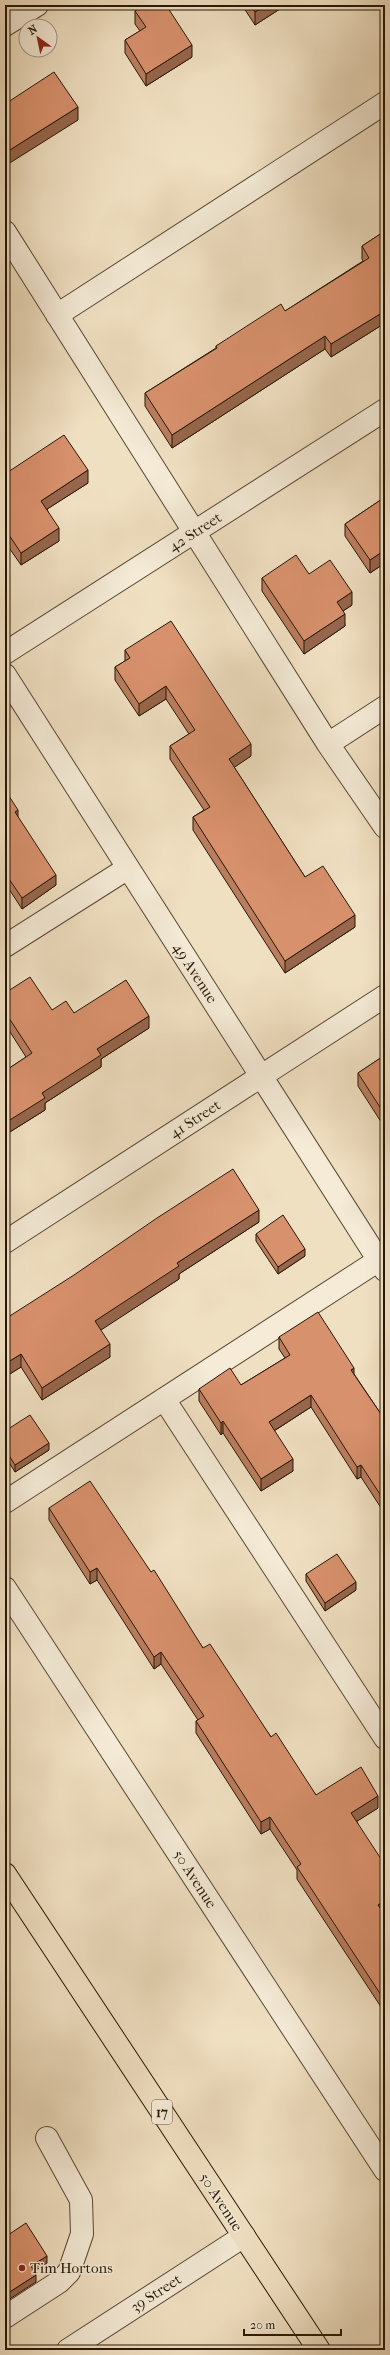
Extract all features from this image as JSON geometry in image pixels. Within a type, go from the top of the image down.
[{"type":"main road","name":"50 Avenue","points":[[5,1874],[319,2350]]},
{"type":"street","points":[[5,26],[36,5]]},
{"type":"street","points":[[58,315],[385,102]]},
{"type":"street","points":[[5,232],[328,744],[385,827]]},
{"type":"street","name":"42 Street","points":[[5,653],[385,410]]},
{"type":"street","name":"49 Avenue","points":[[5,675],[382,1265]]},
{"type":"street","points":[[328,744],[385,707]]},
{"type":"street","points":[[5,946],[128,868]]},
{"type":"street","name":"41 Street","points":[[5,1242],[385,996]]},
{"type":"street","points":[[5,1502],[164,1399],[382,1265]]},
{"type":"street","points":[[164,1399],[385,1738]]},
{"type":"street","name":"50 Avenue","points":[[5,1588],[385,2170]]},
{"type":"street","points":[[5,2317],[59,2282],[69,2272],[82,2234],[81,2200],[47,2138]]},
{"type":"street","name":"39 Street","points":[[68,2350],[244,2236]]},
{"type":"building","points":[[145,5],[166,5],[192,45],[146,74],[125,40],[146,27],[135,11]]},
{"type":"building","points":[[251,5],[266,5],[255,12]]},
{"type":"building","points":[[54,72],[78,107],[5,153],[5,104]]},
{"type":"building","points":[[385,231],[385,311],[331,344],[325,336],[172,435],[145,393],[217,348],[216,346],[281,304],[285,311],[369,258],[362,246]]},
{"type":"building","points":[[64,435],[88,470],[41,501],[59,528],[21,553],[5,529],[5,474]]},
{"type":"building","points":[[385,497],[385,550],[370,560],[345,524]]},
{"type":"building","points":[[296,555],[309,574],[330,560],[352,592],[337,602],[345,614],[304,641],[262,578]]},
{"type":"building","points":[[171,621],[251,744],[229,759],[305,877],[323,866],[355,915],[285,961],[193,817],[210,807],[170,746],[195,730],[166,686],[139,704],[115,667],[130,658],[125,650]]},
{"type":"building","points":[[5,790],[18,810],[15,812],[56,875],[22,898],[5,873]]},
{"type":"building","points":[[30,977],[52,1010],[66,1001],[74,1013],[126,980],[149,1016],[97,1049],[101,1055],[42,1093],[45,1098],[5,1123],[5,1071],[32,1053],[5,1012],[5,993]]},
{"type":"building","points":[[385,1055],[385,1115],[358,1073]]},
{"type":"building","points":[[233,1169],[259,1210],[177,1263],[179,1266],[95,1321],[110,1344],[42,1388],[21,1354],[5,1364],[5,1319]]},
{"type":"building","points":[[283,1215],[305,1249],[278,1267],[256,1234]]},
{"type":"building","points":[[318,1312],[354,1368],[351,1370],[385,1420],[385,1502],[361,1465],[357,1467],[311,1395],[269,1422],[293,1459],[261,1479],[223,1421],[221,1423],[199,1389],[230,1368],[241,1385],[290,1355],[279,1337]]},
{"type":"building","points":[[30,1415],[49,1443],[15,1465],[5,1449],[5,1431]]},
{"type":"building","points":[[90,1481],[151,1572],[154,1570],[203,1648],[210,1644],[271,1737],[276,1733],[316,1795],[361,1767],[378,1796],[351,1813],[385,1865],[385,1900],[378,1905],[385,1915],[385,2001],[297,1867],[301,1864],[270,1817],[261,1822],[196,1721],[204,1716],[161,1652],[154,1657],[97,1568],[90,1572],[49,1508]]},
{"type":"building","points":[[337,1554],[356,1582],[325,1603],[306,1574]]},
{"type":"building","name":"Tim Hortons","points":[[26,2223],[47,2256],[31,2266],[36,2275],[5,2295],[5,2237]]},
{"type":"place","name":"Tim Hortons","points":[[22,2268]]}]
